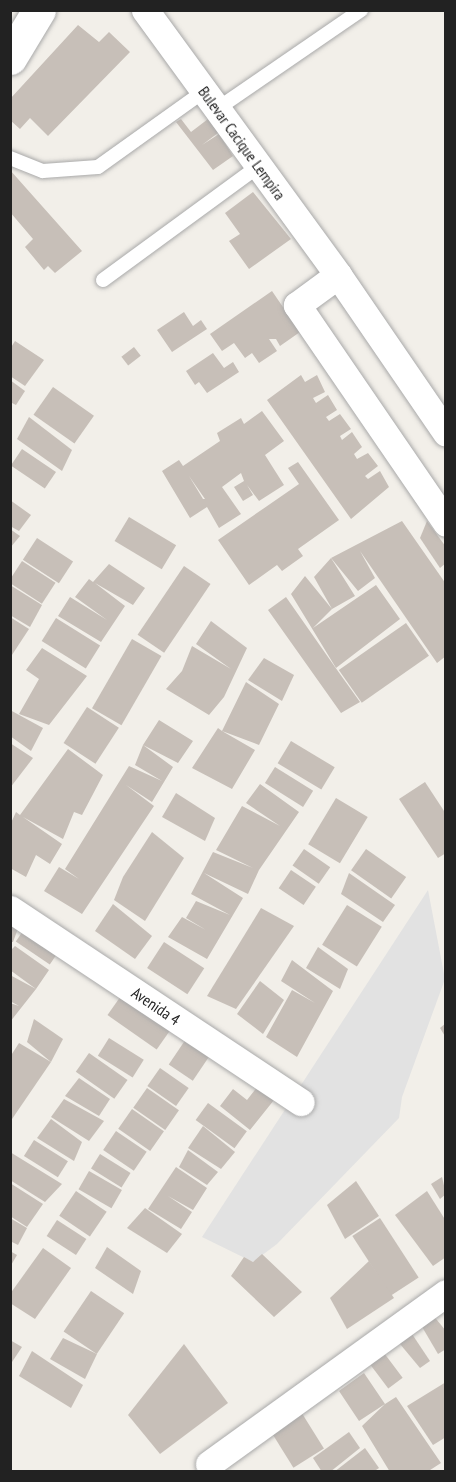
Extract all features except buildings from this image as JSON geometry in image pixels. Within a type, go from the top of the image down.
[{"type":"street","points":[[10,58],[39,10]]},
{"type":"street","name":"Bulevar Cacique Lempira","points":[[145,10],[338,275],[446,433]]},
{"type":"street","points":[[338,275],[297,305],[446,523]]},
{"type":"street","name":"Avenida 4","points":[[10,909],[301,1102]]},
{"type":"street","points":[[209,1464],[446,1293]]},
{"type":"lane","points":[[10,158],[44,171],[77,172],[98,167],[361,10]]},
{"type":"lane","points":[[103,280],[258,166]]},
{"type":"shaded area","points":[[428,890],[445,979],[402,1097],[399,1118],[277,1244],[253,1262],[202,1237]]}]
